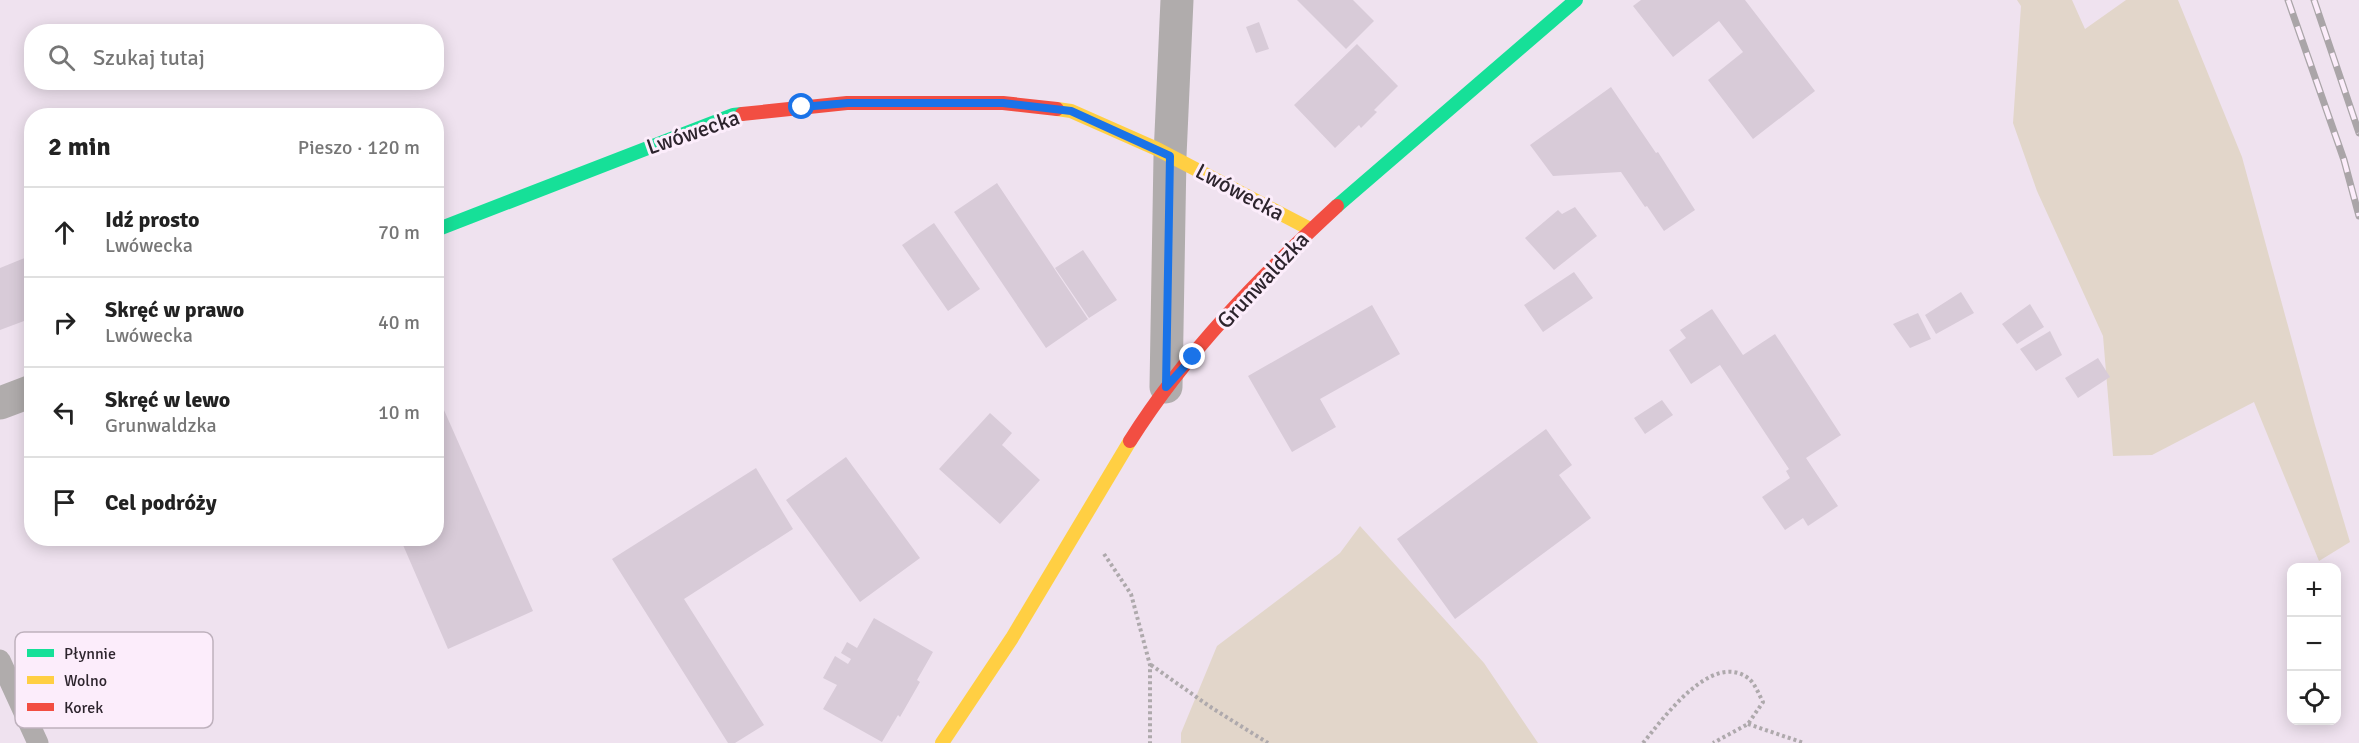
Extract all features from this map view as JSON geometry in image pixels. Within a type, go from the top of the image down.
[{"type":"street","name":"Lwówecka","points":[[1166,387],[1170,156],[1177,0]]},
{"type":"street","name":"Grunwaldzka","points":[[942,743],[972,703],[1078,524],[1166,387],[1310,229],[1576,0]]},
{"type":"street","name":"Lwówecka","points":[[444,227],[733,115],[848,103],[1003,103],[1071,111],[1170,156],[1310,229]]},
{"type":"street","points":[[0,403],[24,394]]},
{"type":"lane","points":[[0,660],[15,693]]},
{"type":"lane","points":[[31,728],[38,743]]},
{"type":"path","points":[[1078,524],[1102,551],[1131,594],[1150,665],[1150,743]]},
{"type":"path","points":[[1150,665],[1268,743]]},
{"type":"path","points":[[1643,743],[1675,703],[1701,680],[1731,672],[1749,678],[1763,702],[1748,724],[1713,743]]},
{"type":"path","points":[[1748,724],[1804,743]]},
{"type":"shaded area","points":[[2017,0],[2072,0],[2085,29],[2126,0],[2178,0],[2242,157],[2315,425],[2350,542],[2319,561],[2254,402],[2152,455],[2113,456],[2103,336],[2037,191],[2013,123],[2021,6]]},
{"type":"shaded area","points":[[1360,526],[1484,663],[1538,743],[1181,743],[1181,733],[1217,646],[1340,553]]},
{"type":"building","points":[[1297,0],[1353,0],[1374,21],[1346,49]]},
{"type":"building","points":[[1641,0],[1745,0],[1815,91],[1753,139],[1708,80],[1743,52],[1719,21],[1673,57],[1633,6]]},
{"type":"building","points":[[1259,22],[1269,49],[1256,53],[1246,27]]},
{"type":"building","points":[[1357,44],[1398,86],[1374,110],[1377,112],[1361,128],[1359,125],[1335,148],[1294,105]]},
{"type":"building","points":[[1611,87],[1656,153],[1658,152],[1695,210],[1664,231],[1621,172],[1553,176],[1530,145]]},
{"type":"building","points":[[997,183],[1088,319],[1046,348],[954,212]]},
{"type":"building","points":[[1575,207],[1597,236],[1554,270],[1525,238],[1558,210],[1562,214]]},
{"type":"building","points":[[934,223],[980,289],[948,311],[902,245]]},
{"type":"building","points":[[1083,250],[1117,300],[1089,318],[1055,268]]},
{"type":"building","points":[[24,258],[24,321],[0,330],[0,268]]},
{"type":"building","points":[[1574,272],[1593,298],[1543,332],[1524,305]]},
{"type":"building","points":[[1961,292],[1974,313],[1936,334],[1925,315]]},
{"type":"building","points":[[2030,304],[2044,327],[2017,344],[2002,324]]},
{"type":"building","points":[[1372,305],[1400,354],[1320,399],[1336,427],[1292,452],[1248,376]]},
{"type":"building","points":[[1712,309],[1743,355],[1775,334],[1841,435],[1806,458],[1838,506],[1808,526],[1803,518],[1785,530],[1762,497],[1790,478],[1786,471],[1789,469],[1720,365],[1691,384],[1669,350],[1686,338],[1680,330]]},
{"type":"building","points":[[1918,313],[1931,339],[1910,348],[1893,324]]},
{"type":"building","points":[[2050,331],[2062,355],[2036,371],[2020,349]]},
{"type":"building","points":[[2098,358],[2110,377],[2078,398],[2065,378]]},
{"type":"building","points":[[1662,400],[1673,415],[1645,434],[1634,418]]},
{"type":"building","points":[[444,410],[533,611],[448,649],[403,546],[444,546]]},
{"type":"building","points":[[990,413],[1012,433],[1002,445],[1040,480],[1000,524],[939,469]]},
{"type":"building","points":[[1546,429],[1572,465],[1559,475],[1591,518],[1455,619],[1397,539]]},
{"type":"building","points":[[846,457],[920,558],[860,602],[786,500]]},
{"type":"building","points":[[756,468],[793,529],[684,599],[764,725],[735,743],[728,743],[612,559]]},
{"type":"building","points":[[874,618],[933,652],[917,680],[920,682],[900,717],[898,715],[882,742],[823,709],[837,685],[823,678],[835,656],[848,664],[851,659],[841,653],[847,642],[857,648]]},
{"type":"railway","points":[[2288,0],[2344,160],[2359,216]]},
{"type":"railway","points":[[2314,0],[2359,133]]},
{"type":"traffic: fast","points":[[1337,206],[1576,0]]},
{"type":"traffic: fast","points":[[444,227],[733,115],[742,114]]},
{"type":"traffic: slow","points":[[1057,109],[1071,111],[1157,149],[1310,229]]},
{"type":"traffic: slow","points":[[942,743],[1012,638],[1130,441]]},
{"type":"traffic: jam","points":[[742,114],[847,103],[1003,103],[1057,109]]},
{"type":"traffic: jam","points":[[1130,441],[1152,408],[1200,346],[1252,288],[1337,206]]},
{"type":"route","points":[[802,107],[848,103],[1003,103],[1071,111],[1170,156],[1166,387],[1193,357]]}]
